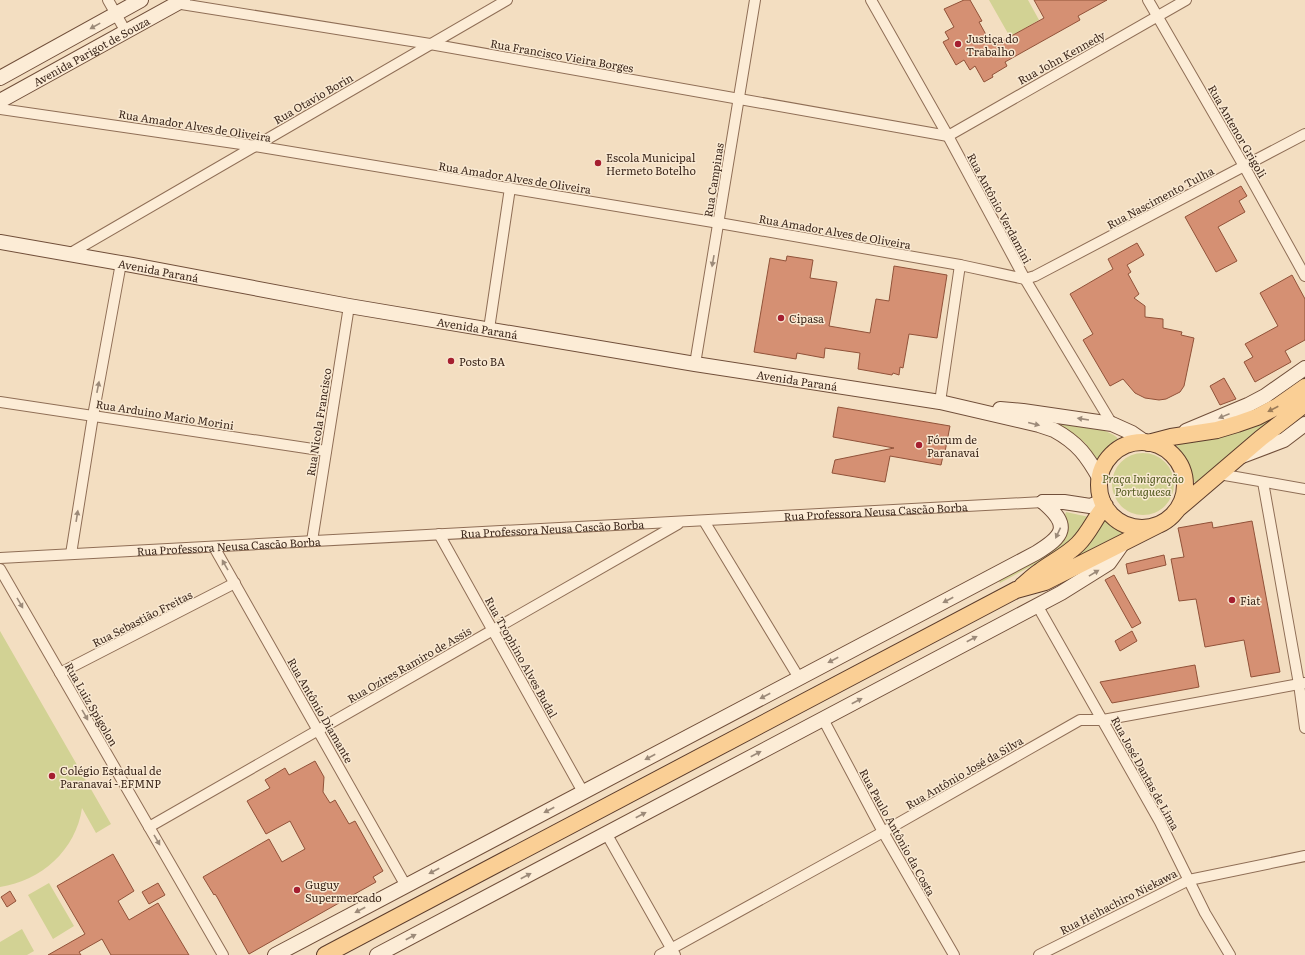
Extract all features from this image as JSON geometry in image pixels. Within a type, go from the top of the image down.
[{"type":"main road","points":[[1160,524],[1148,527],[1135,527],[1123,523],[1113,516],[1104,504],[1100,491],[1100,479],[1106,462],[1119,449],[1127,445],[1217,430],[1257,417],[1278,406],[1305,387]]},
{"type":"main road","points":[[1177,509],[1236,459],[1305,404]]},
{"type":"main road","points":[[1016,590],[1045,582],[1160,524],[1170,517],[1183,500],[1185,478],[1182,468],[1176,458],[1168,451],[1147,442]]},
{"type":"main road","points":[[325,955],[1016,590],[1063,557],[1077,545],[1087,534],[1104,504]]},
{"type":"street","points":[[108,0],[126,32]]},
{"type":"street","name":"Avenida Parigot de Souza","points":[[0,78],[141,0]]},
{"type":"street","name":"Rua Otavio Borin","points":[[68,254],[507,0]]},
{"type":"street","name":"Rua Campinas","points":[[695,364],[755,0]]},
{"type":"street","name":"Rua Antônio Verdamini","points":[[871,0],[948,136],[1025,279],[1112,424]]},
{"type":"street","name":"Rua Antenor Grigoli","points":[[1148,0],[1244,166],[1305,276]]},
{"type":"street","name":"Rua John Kennedy","points":[[948,136],[1186,0]]},
{"type":"street","name":"Avenida Parigot de Souza","points":[[0,101],[126,32],[177,1]]},
{"type":"street","name":"Rua Francisco Vieira Borges","points":[[177,1],[430,44],[948,136]]},
{"type":"street","name":"Rua Amador Alves de Oliveira","points":[[0,109],[255,146],[719,222],[960,265],[1025,279]]},
{"type":"street","name":"Rua Nascimento Tulha","points":[[1025,279],[1036,276],[1305,134]]},
{"type":"street","points":[[488,329],[510,188]]},
{"type":"street","name":"Avenida Paraná","points":[[0,242],[349,306],[695,364],[955,405],[1054,430],[1067,437],[1077,445],[1086,456],[1100,479]]},
{"type":"street","points":[[71,554],[93,416],[121,263]]},
{"type":"street","points":[[940,402],[960,265]]},
{"type":"street","name":"Rua Nicola Francisco","points":[[312,542],[349,306]]},
{"type":"street","points":[[1171,437],[1248,405],[1265,396],[1305,368]]},
{"type":"street","name":"Rua Arduino Mario Morini","points":[[0,402],[326,451]]},
{"type":"street","name":"Avenida Paraná","points":[[955,405],[1023,410],[1112,424],[1147,442]]},
{"type":"street","points":[[1236,459],[1284,440],[1305,424]]},
{"type":"street","points":[[1219,474],[1305,489]]},
{"type":"street","points":[[1263,482],[1302,684],[1305,728]]},
{"type":"street","points":[[275,955],[1029,557],[1057,538],[1061,527],[1057,515],[1043,502]]},
{"type":"street","name":"Rua Professora Neusa Cascão Borba","points":[[0,558],[1043,502],[1064,502],[1090,506],[1104,504]]},
{"type":"street","points":[[704,521],[799,678]]},
{"type":"street","name":"Rua Ozires Ramiro de Assis","points":[[149,827],[682,522]]},
{"type":"street","name":"Rua Trophino Alves Budal","points":[[439,534],[583,792]]},
{"type":"street","points":[[377,955],[1061,593],[1109,563],[1123,543]]},
{"type":"street","name":"Rua Antônio Diamante","points":[[214,547],[406,886]]},
{"type":"street","name":"Rua Luiz Spigolon","points":[[0,569],[223,955]]},
{"type":"street","name":"Rua Sebastião Freitas","points":[[60,673],[235,584]]},
{"type":"street","name":"Rua José Dantas de Lima","points":[[1037,605],[1160,822],[1205,913],[1230,955]]},
{"type":"street","name":"Rua Antônio José da Silva","points":[[660,955],[673,952],[1080,720],[1103,720],[1302,684]]},
{"type":"street","name":"Rua Paulo Antônio da Costa","points":[[823,719],[883,832],[954,955]]},
{"type":"street","points":[[606,833],[673,952]]},
{"type":"street","name":"Rua Heihachiro Niekawa","points":[[1039,955],[1189,880],[1305,856]]},
{"type":"green space","points":[[989,0],[1028,0],[1039,20],[1010,37]]},
{"type":"green space","points":[[1305,393],[1197,483],[1194,482],[1190,466],[1175,443]]},
{"type":"green space","points":[[1041,418],[1106,431],[1118,439],[1097,461],[1087,445],[1075,435]]},
{"type":"green space","name":"Praça Imigração Portuguesa","points":[[1143,453],[1155,455],[1165,462],[1172,472],[1174,484],[1172,496],[1165,506],[1155,513],[1143,515],[1131,513],[1121,506],[1114,496],[1112,484],[1114,472],[1121,462],[1131,455]]},
{"type":"green space","points":[[1066,512],[1089,517],[1077,538],[1048,557],[1000,583],[998,579],[1051,551],[1062,542],[1067,529]]},
{"type":"green space","points":[[1104,520],[1126,532],[1062,565]]},
{"type":"green space","points":[[0,631],[111,824],[96,833],[82,808],[72,837],[64,850],[54,861],[29,878],[15,884],[0,887]]},
{"type":"green space","points":[[49,883],[74,926],[53,939],[28,895]]},
{"type":"green space","points":[[22,929],[34,951],[27,955],[0,955],[0,942]]},
{"type":"building","points":[[964,0],[970,0],[982,21],[979,22],[991,44],[994,42],[995,45],[1044,18],[1034,0],[1107,0],[1078,16],[1080,20],[1005,62],[1007,66],[984,82],[975,66],[970,70],[964,60],[956,65],[943,42],[949,39],[945,32],[954,27],[944,9]]},
{"type":"building","points":[[1241,186],[1247,196],[1239,201],[1245,212],[1218,227],[1237,261],[1216,272],[1185,217]]},
{"type":"building","points":[[1137,243],[1144,255],[1127,265],[1131,272],[1128,274],[1139,294],[1134,298],[1145,306],[1145,317],[1163,319],[1163,328],[1182,332],[1181,335],[1194,338],[1184,386],[1180,392],[1166,399],[1159,400],[1145,398],[1135,393],[1123,379],[1110,386],[1083,340],[1093,334],[1070,294],[1113,269],[1108,259]]},
{"type":"building","points":[[787,256],[813,260],[810,278],[837,282],[829,326],[870,333],[876,299],[889,301],[894,266],[947,275],[937,338],[909,334],[903,368],[900,367],[899,375],[858,369],[860,353],[825,348],[824,358],[797,353],[796,359],[754,352],[770,258],[786,261]]},
{"type":"building","points":[[1292,275],[1305,299],[1305,340],[1285,351],[1291,362],[1255,382],[1244,362],[1253,357],[1245,344],[1278,326],[1260,293]]},
{"type":"building","points":[[1224,378],[1236,399],[1220,405],[1210,386]]},
{"type":"building","points":[[838,407],[950,426],[941,465],[890,456],[885,482],[832,473],[835,460],[894,448],[833,437]]},
{"type":"building","name":"Fiat","points":[[1252,521],[1280,672],[1251,677],[1244,640],[1205,647],[1196,599],[1179,601],[1171,559],[1184,557],[1178,528],[1212,522],[1213,528]]},
{"type":"building","points":[[1164,555],[1166,565],[1128,574],[1126,564]]},
{"type":"building","points":[[1114,575],[1141,623],[1132,628],[1105,580]]},
{"type":"building","points":[[1132,631],[1137,641],[1120,651],[1115,641]]},
{"type":"building","points":[[1195,665],[1199,687],[1112,703],[1100,682]]},
{"type":"building","name":"Guguy Supermercado","points":[[315,761],[324,777],[323,792],[330,803],[335,800],[349,824],[355,821],[383,871],[373,877],[376,882],[249,954],[217,897],[215,894],[214,895],[203,877],[269,839],[282,862],[305,849],[290,821],[266,834],[247,801],[270,788],[265,780],[285,768],[289,775]]},
{"type":"building","points":[[113,854],[134,891],[118,901],[129,920],[158,903],[189,955],[111,955],[102,939],[79,952],[81,955],[48,955],[85,934],[57,886]]},
{"type":"building","points":[[158,883],[165,895],[149,904],[142,892]]},
{"type":"building","points":[[10,891],[16,901],[7,907],[1,897]]},
{"type":"place","name":"Justiça do Trabalho","points":[[958,44]]},
{"type":"place","name":"Escola Municipal Hermeto Botelho","points":[[598,163]]},
{"type":"place","name":"Cipasa","points":[[781,318]]},
{"type":"place","name":"Posto BA","points":[[451,361]]},
{"type":"place","name":"Fórum de Paranavaí","points":[[919,445]]},
{"type":"place","name":"Fiat","points":[[1232,600]]},
{"type":"place","name":"Colégio Estadual de Paranavaí - EFMNP","points":[[52,776]]},
{"type":"place","name":"Guguy Supermercado","points":[[297,890]]}]
